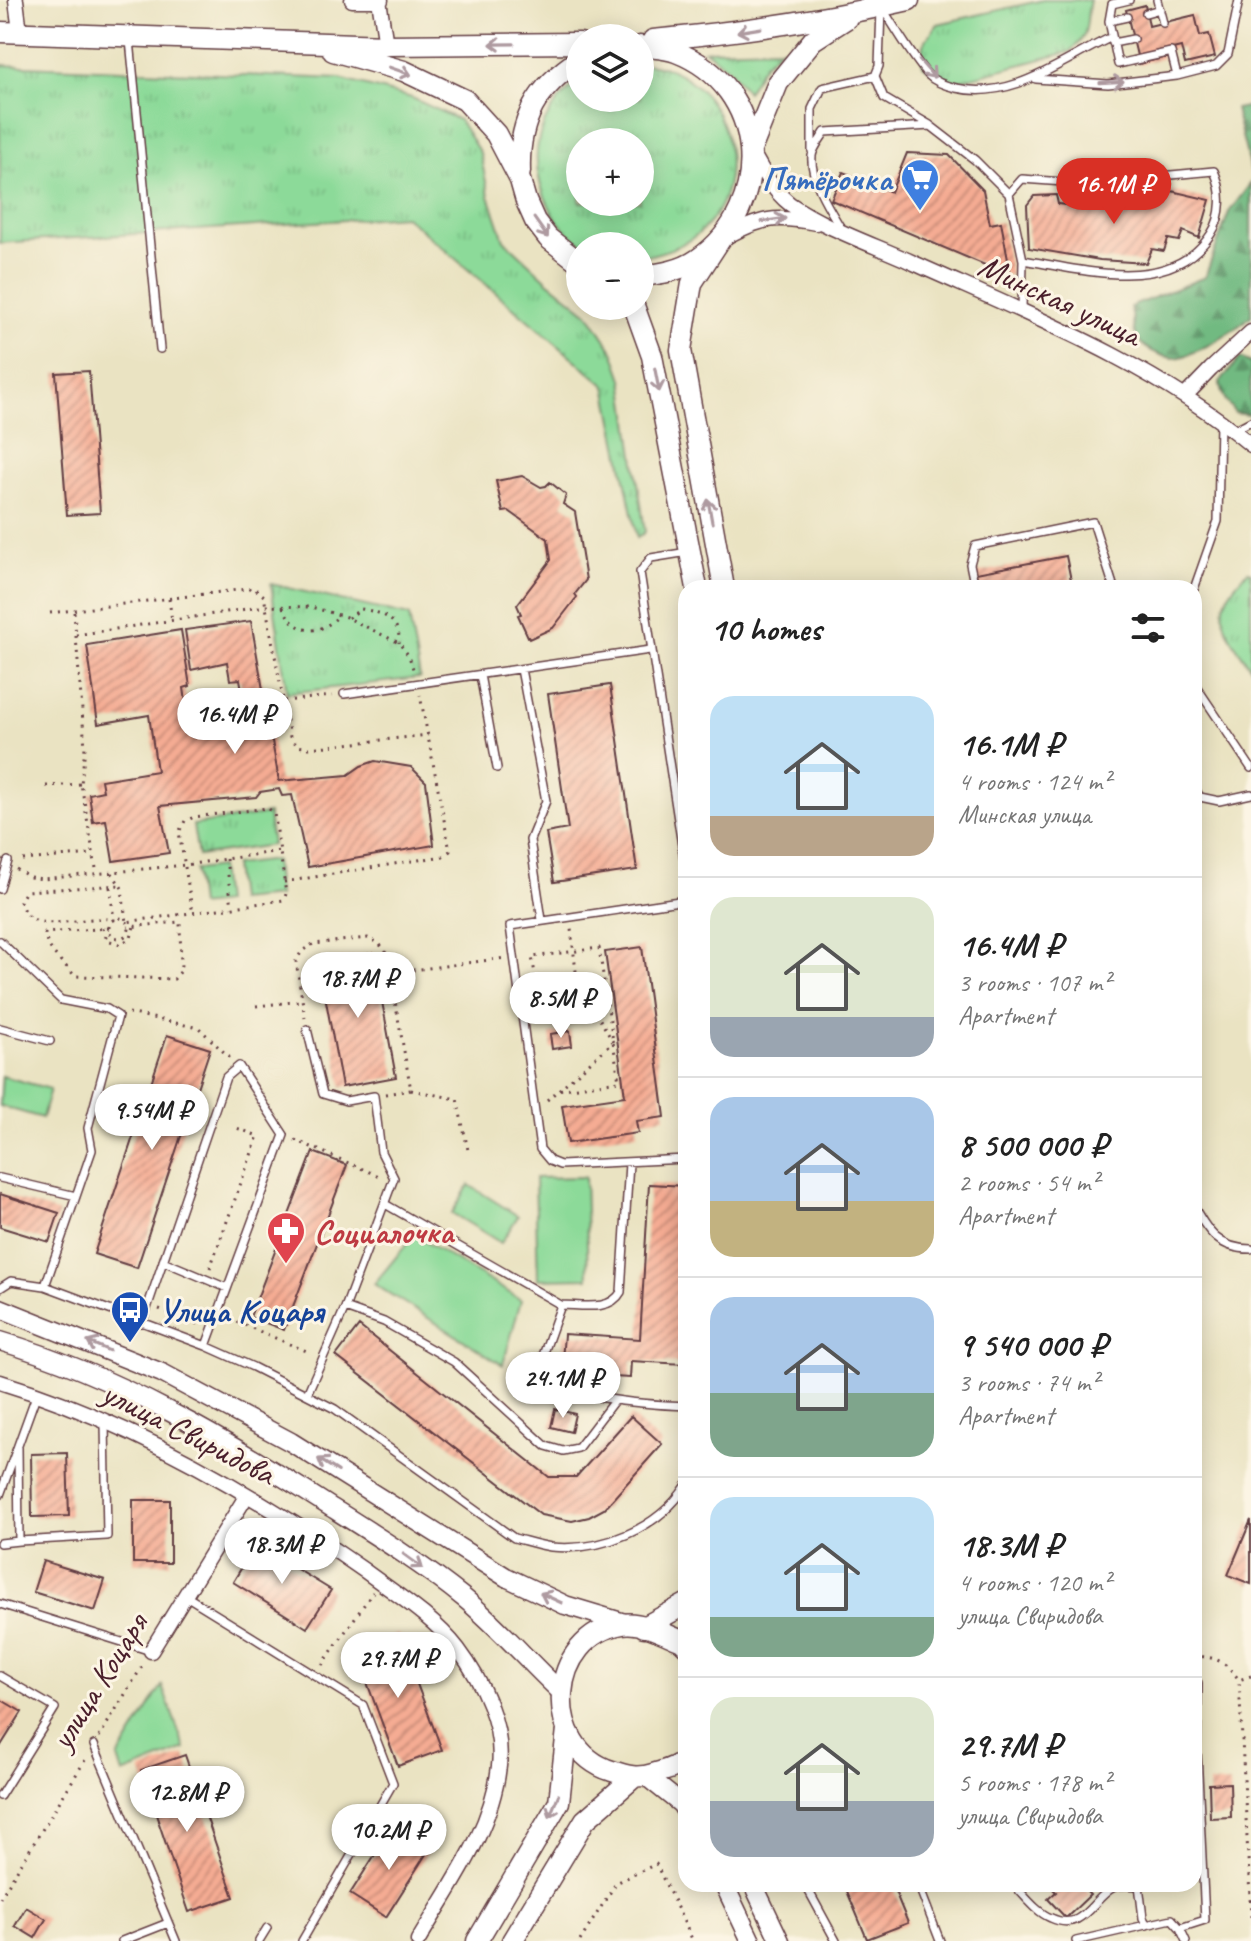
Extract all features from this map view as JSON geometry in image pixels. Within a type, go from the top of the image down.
[{"type":"main road","points":[[654,42],[736,33],[853,7],[881,6],[909,0]]},
{"type":"main road","points":[[751,150],[778,83],[813,40],[853,7]]},
{"type":"main road","points":[[10,32],[386,45],[566,43]]},
{"type":"main road","points":[[298,42],[404,71],[465,100],[496,134],[520,180],[526,201],[548,238],[566,252]]},
{"type":"main road","points":[[654,47],[675,52],[704,67],[727,90],[744,118],[751,150],[750,183],[739,214],[692,283],[681,350],[723,580]]},
{"type":"main road","points":[[520,180],[519,150],[526,121],[539,94],[566,68]]},
{"type":"main road","points":[[654,274],[696,261],[720,240]]},
{"type":"main road","points":[[639,320],[652,356],[695,580]]},
{"type":"main road","points":[[477,1941],[559,1802],[567,1729],[560,1691],[570,1660],[591,1635],[634,1625],[678,1607]]},
{"type":"main road","points":[[634,1625],[678,1640]]},
{"type":"main road","points":[[567,1729],[584,1755],[601,1768],[640,1777]]},
{"type":"main road","points":[[512,1941],[585,1820],[640,1777],[678,1765]]},
{"type":"street","points":[[10,32],[16,0]]},
{"type":"street","points":[[352,0],[380,0],[386,45]]},
{"type":"street","points":[[751,150],[764,175],[789,203],[837,228]]},
{"type":"street","points":[[720,240],[751,223],[787,217],[837,228]]},
{"type":"street","name":"Минская улица","points":[[837,228],[1082,339],[1186,395],[1251,445]]},
{"type":"street","points":[[1186,395],[1251,332]]},
{"type":"street","name":"улица Свиридова","points":[[0,1308],[162,1373],[291,1442],[506,1577],[565,1605],[634,1625]]},
{"type":"street","name":"улица Свиридова","points":[[0,1341],[96,1378],[203,1428],[250,1455],[395,1548],[465,1599],[560,1691]]},
{"type":"street","name":"улица Свиридова","points":[[0,1382],[37,1393],[105,1423],[247,1495],[401,1597],[457,1647],[496,1719],[499,1765],[486,1823],[418,1941]]},
{"type":"street","name":"улица Коцаря","points":[[151,1651],[247,1495]]},
{"type":"street","points":[[640,1777],[678,1802]]},
{"type":"street","points":[[728,1892],[751,1941]]},
{"type":"street","points":[[757,1892],[780,1941]]},
{"type":"lane","points":[[1129,0],[1112,4],[1109,21],[1118,64],[1170,51],[1177,76]]},
{"type":"lane","points":[[1157,0],[1163,23]]},
{"type":"lane","points":[[1034,78],[1108,84],[1177,76],[1216,66],[1228,54],[1239,0]]},
{"type":"lane","points":[[881,6],[879,66],[875,76],[884,98],[931,126],[975,160],[1009,194],[1023,260],[1022,312]]},
{"type":"lane","points":[[881,6],[930,77],[947,86],[970,91],[994,90],[1034,78],[1113,40],[1133,39]]},
{"type":"lane","points":[[1146,13],[1160,9]]},
{"type":"lane","points":[[1109,21],[1127,17]]},
{"type":"lane","points":[[130,36],[160,349]]},
{"type":"lane","points":[[837,228],[819,184],[812,154],[812,109],[822,88],[875,76]]},
{"type":"lane","points":[[812,154],[825,132],[931,126]]},
{"type":"lane","points":[[1009,194],[1022,179],[1119,186],[1160,176],[1214,171],[1221,185],[1218,223],[1199,252],[1161,271],[1112,275],[1023,260]]},
{"type":"lane","points":[[1197,580],[1218,521],[1220,420]]},
{"type":"lane","points":[[1234,430],[1251,421]]},
{"type":"lane","points":[[973,580],[970,564],[975,546],[1093,522],[1111,580]]},
{"type":"lane","points":[[678,823],[640,572],[651,558],[690,552]]},
{"type":"lane","points":[[344,694],[650,650]]},
{"type":"lane","points":[[521,669],[546,801],[530,840],[542,920]]},
{"type":"lane","points":[[480,675],[497,768]]},
{"type":"lane","points":[[1202,695],[1251,768]]},
{"type":"lane","points":[[1202,797],[1219,801],[1251,794]]},
{"type":"lane","points":[[0,889],[8,862]]},
{"type":"lane","points":[[678,901],[510,926],[540,1149],[550,1161],[569,1166],[678,1160]]},
{"type":"lane","points":[[0,941],[61,1000],[107,1009],[118,1016],[88,1128],[92,1150],[45,1286]]},
{"type":"lane","points":[[0,1028],[50,1041]]},
{"type":"lane","points":[[307,1029],[323,1094],[346,1101],[374,1096],[381,1152],[394,1178],[345,1308],[307,1394]]},
{"type":"lane","points":[[142,1323],[226,1077],[239,1066],[284,1135],[206,1346]]},
{"type":"lane","points":[[385,1204],[561,1305],[602,1305],[612,1303],[621,1292],[629,1163]]},
{"type":"lane","points":[[0,1178],[76,1196]]},
{"type":"lane","points":[[1202,1221],[1209,1234],[1223,1244],[1251,1249]]},
{"type":"lane","points":[[163,1261],[227,1288]]},
{"type":"lane","points":[[0,1278],[45,1286],[206,1346],[307,1394],[335,1409],[514,1538],[549,1547],[600,1544],[640,1528],[678,1496]]},
{"type":"lane","points":[[0,1288],[11,1281]]},
{"type":"lane","points":[[561,1305],[541,1361],[543,1369],[557,1382],[613,1402],[678,1406]]},
{"type":"lane","points":[[345,1308],[384,1322],[454,1362],[546,1446],[563,1451],[578,1448],[613,1402]]},
{"type":"lane","points":[[0,1495],[37,1393]]},
{"type":"lane","points":[[0,1543],[107,1536],[105,1423]]},
{"type":"lane","points":[[18,1447],[19,1541]]},
{"type":"lane","points":[[186,1596],[363,1705],[393,1783],[302,1941]]},
{"type":"lane","points":[[0,1604],[151,1651]]},
{"type":"lane","points":[[0,1676],[55,1708],[0,1796]]},
{"type":"lane","points":[[94,1745],[176,1941]]},
{"type":"lane","points":[[1180,1928],[1205,1920],[1202,1857]]},
{"type":"lane","points":[[809,1892],[836,1941]]},
{"type":"lane","points":[[921,1892],[940,1941]]},
{"type":"lane","points":[[1021,1892],[1052,1919],[1069,1922],[1090,1912],[1108,1892]]},
{"type":"lane","points":[[1140,1892],[1143,1918],[1147,1925]]},
{"type":"lane","points":[[1076,1941],[1172,1919],[1186,1941]]},
{"type":"lane","points":[[123,1941],[168,1923]]},
{"type":"lane","points":[[259,1941],[267,1928]]},
{"type":"path","points":[[50,613],[254,588],[264,596],[290,737],[298,746],[309,748],[428,735]]},
{"type":"path","points":[[169,599],[172,621]]},
{"type":"path","points":[[76,635],[266,606],[311,607],[348,618],[399,643],[409,656],[418,684],[450,851],[443,856],[284,882]]},
{"type":"path","points":[[283,607],[293,622],[312,630],[329,626],[339,615]]},
{"type":"path","points":[[348,618],[361,609],[387,617],[396,624],[400,633],[399,643]]},
{"type":"path","points":[[74,611],[85,747],[81,784],[97,874]]},
{"type":"path","points":[[283,702],[344,694]]},
{"type":"path","points":[[46,786],[81,784]]},
{"type":"path","points":[[126,922],[193,914],[284,900],[274,814],[268,808],[194,817],[185,821],[179,832],[193,914]]},
{"type":"path","points":[[8,862],[30,877],[42,879],[185,865],[280,851]]},
{"type":"path","points":[[23,860],[93,854]]},
{"type":"path","points":[[226,859],[232,908]]},
{"type":"path","points":[[112,873],[121,885],[126,922]]},
{"type":"path","points":[[106,928],[107,940],[120,944],[131,938],[131,927],[121,919],[38,923],[24,914],[20,901],[26,891],[121,885]]},
{"type":"path","points":[[110,887],[114,920]]},
{"type":"path","points":[[569,916],[577,980],[613,1042]]},
{"type":"path","points":[[114,920],[106,928],[45,933],[45,936],[49,946],[75,976],[174,979],[181,971],[180,922],[131,927]]},
{"type":"path","points":[[106,928],[113,936],[120,938],[131,927]]},
{"type":"path","points":[[120,938],[120,944]]},
{"type":"path","points":[[307,1029],[296,961],[302,951],[313,944],[368,938],[379,943],[399,972]]},
{"type":"path","points":[[537,985],[532,957],[599,948],[619,1081],[557,1090]]},
{"type":"path","points":[[411,1090],[390,973],[514,956]]},
{"type":"path","points":[[518,988],[577,980]]},
{"type":"path","points":[[256,1006],[301,1001]]},
{"type":"path","points":[[118,1016],[128,1013],[199,1028],[239,1066]]},
{"type":"path","points":[[535,1111],[613,1042]]},
{"type":"path","points":[[374,1096],[411,1090],[457,1099],[468,1150]]},
{"type":"path","points":[[206,1280],[258,1136],[237,1128]]},
{"type":"path","points":[[284,1135],[392,1182]]},
{"type":"path","points":[[148,1304],[212,1330]]},
{"type":"path","points":[[218,1314],[322,1357]]},
{"type":"path","points":[[315,1675],[380,1582]]},
{"type":"path","name":"улица Коцаря","points":[[0,1898],[151,1651]]},
{"type":"path","points":[[1202,1656],[1209,1656],[1230,1666],[1239,1680],[1251,1917]]},
{"type":"path","points":[[1239,1680],[1251,1676]]},
{"type":"path","points":[[580,1941],[616,1883],[656,1864],[693,1941]]},
{"type":"green space","points":[[1043,0],[1090,0],[1084,34],[1069,52],[953,82],[923,65],[921,52],[938,24]]},
{"type":"green space","points":[[781,48],[764,64],[747,92],[730,70],[705,50]]},
{"type":"green space","points":[[0,65],[340,79],[412,98],[459,120],[480,153],[489,196],[504,240],[566,295],[566,320],[593,320],[613,351],[623,379],[645,532],[637,538],[606,386],[405,216],[0,243]]},
{"type":"green space","points":[[654,66],[669,69],[693,83],[711,103],[724,129],[729,156],[728,184],[718,211],[699,233],[686,242],[654,254],[654,232],[568,232],[561,225],[543,191],[537,156],[544,123],[565,94],[566,112],[654,112]]},
{"type":"green space","points":[[1251,106],[1251,171],[1235,109]]},
{"type":"green space","points":[[1251,183],[1251,316],[1217,340],[1180,357],[1158,354],[1148,349],[1135,334],[1130,307],[1205,277],[1229,212]]},
{"type":"green space","points":[[1240,358],[1251,363],[1250,415],[1235,413],[1225,399],[1220,382]]},
{"type":"green space","points":[[1248,571],[1251,572],[1251,668],[1233,641],[1224,619],[1227,597]]},
{"type":"green space","points":[[271,584],[409,616],[420,678],[287,693]]},
{"type":"green space","points":[[268,814],[272,845],[198,856],[193,825]]},
{"type":"green space","points":[[275,860],[278,896],[238,900],[234,865]]},
{"type":"green space","points":[[220,867],[224,903],[199,906],[195,870]]},
{"type":"green space","points":[[2,1076],[50,1089],[42,1118],[0,1106]]},
{"type":"green space","points":[[585,1177],[588,1278],[538,1279],[535,1178]]},
{"type":"green space","points":[[469,1185],[518,1216],[501,1243],[452,1213]]},
{"type":"green space","points":[[414,1235],[521,1300],[503,1365],[374,1284]]},
{"type":"green space","points":[[162,1686],[185,1749],[123,1774],[118,1758]]},
{"type":"building","points":[[1145,5],[1149,26],[1195,15],[1200,36],[1209,34],[1215,57],[1185,64],[1181,47],[1160,52],[1162,58],[1139,64],[1126,10]]},
{"type":"building","points":[[907,153],[949,155],[983,190],[990,224],[1001,222],[1011,276],[831,200],[843,172],[891,192]]},
{"type":"building","points":[[1163,189],[1210,200],[1199,238],[1183,231],[1179,241],[1168,239],[1164,251],[1152,249],[1146,263],[1100,260],[1029,248],[1027,205],[1034,196],[1056,195],[1058,204],[1107,210],[1134,196],[1159,202]]},
{"type":"building","points":[[89,371],[100,513],[67,515],[56,373]]},
{"type":"building","points":[[522,476],[541,487],[550,482],[566,495],[563,504],[575,512],[586,580],[553,628],[529,639],[517,605],[551,560],[548,539],[509,511],[503,512],[496,481]]},
{"type":"building","points":[[1066,556],[1071,580],[977,580],[976,573]]},
{"type":"building","points":[[251,621],[279,781],[348,775],[375,761],[411,767],[426,782],[434,845],[308,867],[292,795],[282,796],[279,789],[260,792],[256,797],[160,806],[169,853],[113,861],[106,820],[93,822],[89,794],[103,791],[101,780],[157,771],[149,715],[98,724],[87,645],[181,630],[190,686],[184,688],[191,736],[249,728],[240,679],[230,680],[227,662],[191,670],[185,630]]},
{"type":"building","points":[[610,685],[637,870],[554,882],[546,833],[568,829],[548,694]]},
{"type":"building","points":[[642,947],[665,1117],[636,1121],[638,1133],[568,1143],[562,1105],[625,1096],[605,952]]},
{"type":"building","points":[[373,953],[396,1077],[342,1087],[319,963]]},
{"type":"building","points":[[570,1031],[572,1046],[552,1049],[550,1034]]},
{"type":"building","points":[[167,1035],[210,1049],[137,1268],[94,1254]]},
{"type":"building","points":[[313,1152],[347,1165],[284,1330],[250,1317]]},
{"type":"building","points":[[649,1184],[678,1186],[678,1364],[631,1361],[630,1378],[561,1374],[564,1334],[640,1339]]},
{"type":"building","points":[[0,1194],[59,1213],[49,1242],[0,1227]]},
{"type":"building","points":[[359,1326],[549,1477],[576,1477],[631,1416],[662,1444],[604,1509],[572,1521],[541,1515],[336,1356]]},
{"type":"building","points":[[555,1409],[575,1414],[571,1432],[551,1427]]},
{"type":"building","points":[[67,1453],[69,1516],[32,1517],[31,1454]]},
{"type":"building","points":[[133,1500],[170,1500],[170,1563],[133,1563]]},
{"type":"building","points":[[1251,1520],[1251,1584],[1228,1575]]},
{"type":"building","points":[[256,1544],[331,1590],[307,1628],[233,1582]]},
{"type":"building","points":[[43,1561],[105,1580],[95,1611],[33,1592]]},
{"type":"building","points":[[398,1634],[442,1750],[398,1766],[355,1650]]},
{"type":"building","points":[[0,1699],[22,1712],[0,1747]]},
{"type":"building","points":[[185,1755],[234,1897],[189,1912],[141,1770]]},
{"type":"building","points":[[1230,1783],[1231,1817],[1210,1818],[1209,1784]]},
{"type":"building","points":[[392,1828],[428,1851],[386,1917],[350,1894]]},
{"type":"building","points":[[847,1892],[895,1892],[908,1923],[867,1939]]},
{"type":"building","points":[[1056,1892],[1087,1892],[1090,1895],[1066,1918],[1048,1899]]},
{"type":"building","points":[[26,1907],[46,1919],[35,1938],[15,1926]]},
{"type":"place","name":"Пятёрочка","points":[[920,212]]},
{"type":"place","name":"Социалочка","points":[[286,1265]]},
{"type":"place","name":"Улица Коцаря","points":[[130,1344]]}]
